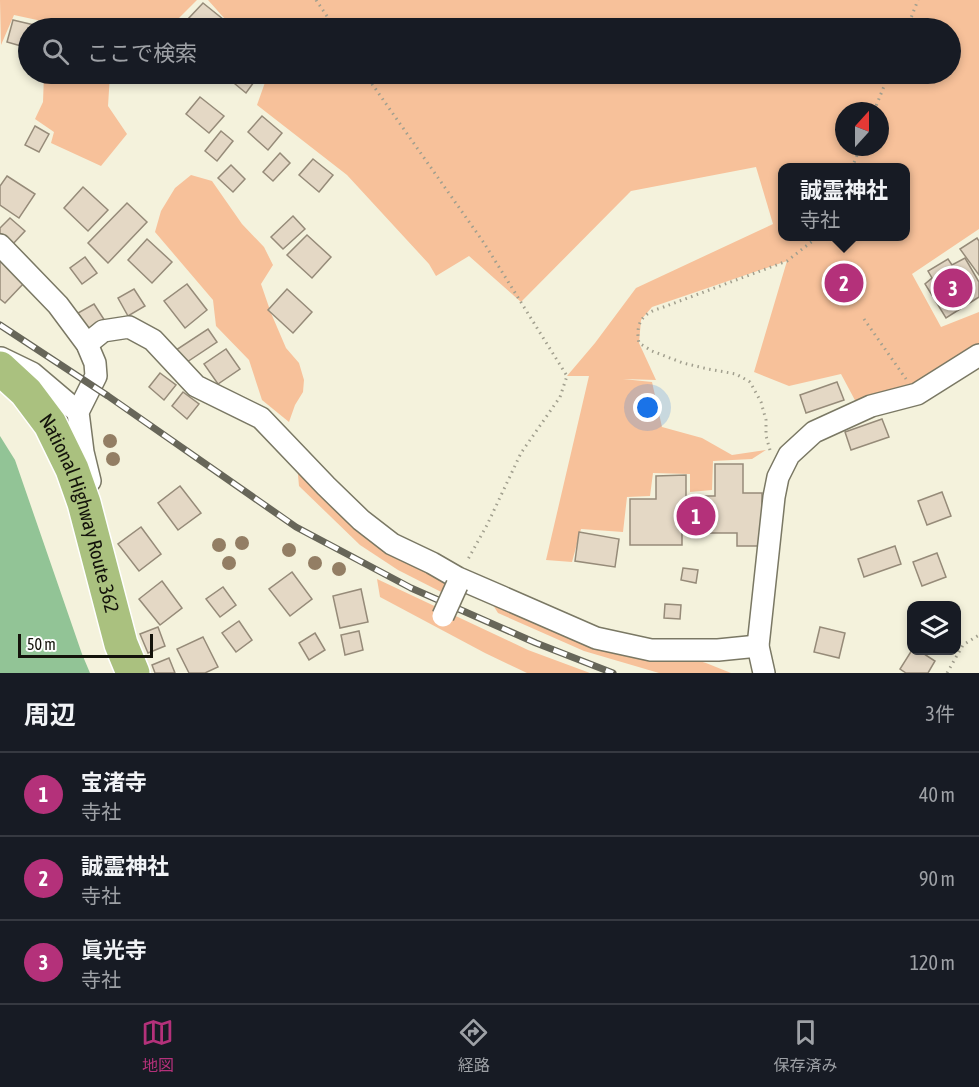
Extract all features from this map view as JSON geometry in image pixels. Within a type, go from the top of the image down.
[{"type":"highway","name":"National Highway Route 362","points":[[0,368],[26,392],[50,424],[72,470],[84,503],[121,644],[133,673]]},
{"type":"street","points":[[0,245],[58,304],[87,344],[94,363],[96,376],[78,412],[83,452],[92,490],[84,503]]},
{"type":"street","points":[[87,344],[104,331],[129,327],[153,340],[196,387],[261,418],[361,520],[392,544],[432,563],[457,581],[596,638],[651,650],[718,650],[758,646]]},
{"type":"street","points":[[764,673],[758,646],[774,497],[778,477],[789,455],[814,432],[871,406],[916,394],[979,355]]},
{"type":"street","points":[[0,357],[32,373],[78,412]]},
{"type":"street","points":[[443,616],[457,581]]},
{"type":"path","points":[[316,0],[328,18]]},
{"type":"path","points":[[911,18],[918,0]]},
{"type":"path","points":[[372,84],[484,243],[567,376],[560,397],[521,453],[488,525],[457,581]]},
{"type":"path","points":[[878,102],[885,84]]},
{"type":"path","points":[[778,477],[765,436],[766,420],[761,402],[750,382],[736,374],[683,363],[652,351],[639,343],[636,333],[641,320],[650,311],[788,261],[815,241]]},
{"type":"path","points":[[864,319],[916,394]]},
{"type":"path","points":[[947,673],[963,645],[979,635]]},
{"type":"shaded area","points":[[0,0],[197,0],[179,18],[28,18],[14,15],[1,45]]},
{"type":"shaded area","points":[[208,0],[979,0],[979,229],[912,274],[941,327],[979,312],[979,355],[925,385],[857,404],[841,374],[789,386],[754,372],[787,261],[652,307],[641,320],[639,343],[656,380],[623,379],[652,382],[662,427],[702,438],[732,455],[766,450],[752,459],[713,461],[712,490],[690,492],[690,474],[653,473],[650,496],[627,497],[623,532],[581,529],[572,562],[546,560],[589,376],[567,376],[636,288],[773,224],[756,167],[631,191],[521,302],[469,256],[436,276],[429,264],[347,175],[257,105],[264,84],[961,84],[961,18],[224,18]]},
{"type":"shaded area","points":[[44,84],[109,84],[108,106],[127,134],[101,166],[51,143],[54,132],[35,119],[43,102]]},
{"type":"shaded area","points":[[191,175],[212,181],[242,224],[264,247],[273,265],[261,284],[286,348],[299,363],[304,380],[303,392],[289,422],[262,400],[249,360],[216,326],[213,300],[155,232],[161,211],[175,188]]},
{"type":"shaded area","points":[[0,436],[15,460],[90,673],[0,673]]},
{"type":"shaded area","points":[[296,454],[457,585],[451,597],[398,570],[360,545],[299,486]]},
{"type":"shaded area","points":[[377,579],[528,650],[590,673],[527,673],[380,597]]},
{"type":"shaded area","points":[[488,597],[706,663],[731,673],[659,673],[584,651],[498,613]]},
{"type":"building","points":[[203,3],[222,18],[189,18]]},
{"type":"building","points":[[13,20],[18,21],[18,45],[7,42]]},
{"type":"building","points":[[235,84],[252,84],[246,93]]},
{"type":"building","points":[[200,97],[224,116],[209,133],[186,114]]},
{"type":"building","points":[[262,116],[282,133],[268,150],[248,132]]},
{"type":"building","points":[[35,126],[49,134],[39,152],[25,145]]},
{"type":"building","points":[[221,131],[233,141],[217,161],[205,151]]},
{"type":"building","points":[[280,153],[290,163],[273,181],[263,172]]},
{"type":"building","points":[[313,159],[333,175],[319,192],[299,175]]},
{"type":"building","points":[[231,165],[245,179],[233,192],[218,178]]},
{"type":"building","points":[[7,176],[35,194],[19,218],[0,205],[0,186]]},
{"type":"building","points":[[83,187],[108,210],[88,231],[64,208]]},
{"type":"building","points":[[127,203],[147,222],[108,263],[88,243]]},
{"type":"building","points":[[293,216],[305,229],[283,249],[271,237]]},
{"type":"building","points":[[10,218],[25,231],[12,245],[0,233],[0,228]]},
{"type":"building","points":[[307,235],[331,257],[312,278],[287,255]]},
{"type":"building","points":[[977,238],[979,241],[979,275],[960,249]]},
{"type":"building","points":[[147,239],[172,262],[152,283],[128,260]]},
{"type":"building","points":[[85,257],[97,273],[82,284],[70,268]]},
{"type":"building","points":[[965,258],[979,282],[979,297],[946,318],[925,284],[932,278],[928,271],[948,259],[952,265]]},
{"type":"building","points":[[0,260],[24,283],[5,303],[0,299]]},
{"type":"building","points":[[187,284],[207,310],[185,328],[164,301]]},
{"type":"building","points":[[134,289],[145,306],[128,316],[118,298]]},
{"type":"building","points":[[287,289],[312,312],[293,333],[268,310]]},
{"type":"building","points":[[94,304],[105,321],[88,330],[78,313]]},
{"type":"building","points":[[208,329],[217,342],[184,364],[176,350]]},
{"type":"building","points":[[226,349],[240,369],[218,384],[204,364]]},
{"type":"building","points":[[160,373],[176,385],[164,400],[149,387]]},
{"type":"building","points":[[837,382],[844,400],[806,413],[800,395]]},
{"type":"building","points":[[183,392],[199,404],[187,419],[172,406]]},
{"type":"building","points":[[882,419],[889,437],[851,450],[845,432]]},
{"type":"building","points":[[715,464],[743,464],[743,493],[762,493],[762,546],[737,546],[737,533],[682,533],[682,545],[630,545],[630,499],[656,499],[656,476],[686,475],[686,496],[715,496]]},
{"type":"building","points":[[180,486],[201,513],[178,530],[158,503]]},
{"type":"building","points":[[942,492],[951,516],[927,525],[918,501]]},
{"type":"building","points":[[141,527],[161,554],[139,571],[118,544]]},
{"type":"building","points":[[579,532],[619,539],[615,567],[575,561]]},
{"type":"building","points":[[895,546],[901,564],[864,577],[858,559]]},
{"type":"building","points":[[937,553],[946,577],[922,586],[913,562]]},
{"type":"building","points":[[683,568],[698,570],[696,583],[681,580]]},
{"type":"building","points":[[292,572],[312,599],[290,616],[269,589]]},
{"type":"building","points":[[162,581],[182,608],[160,625],[139,599]]},
{"type":"building","points":[[223,587],[236,605],[220,617],[206,599]]},
{"type":"building","points":[[361,589],[368,622],[340,628],[333,596]]},
{"type":"building","points":[[665,604],[681,605],[680,619],[664,618]]},
{"type":"building","points":[[239,621],[252,640],[236,652],[222,633]]},
{"type":"building","points":[[158,627],[165,646],[148,653],[140,634]]},
{"type":"building","points":[[820,627],[845,633],[839,658],[814,652]]},
{"type":"building","points":[[359,631],[363,650],[345,655],[341,635]]},
{"type":"building","points":[[315,633],[325,650],[309,660],[299,643]]},
{"type":"building","points":[[203,637],[218,667],[205,673],[189,673],[177,649]]},
{"type":"building","points":[[909,655],[926,655],[935,661],[928,673],[906,673],[900,669]]},
{"type":"building","points":[[169,658],[175,673],[155,673],[152,665]]},
{"type":"railway","points":[[0,325],[108,396],[296,527],[411,588],[536,643],[613,673]]},
{"type":"place","name":"誠霊神社","points":[[844,283]]},
{"type":"place","name":"眞光寺","points":[[953,288]]},
{"type":"place","name":"宝渚寺","points":[[696,516]]}]
